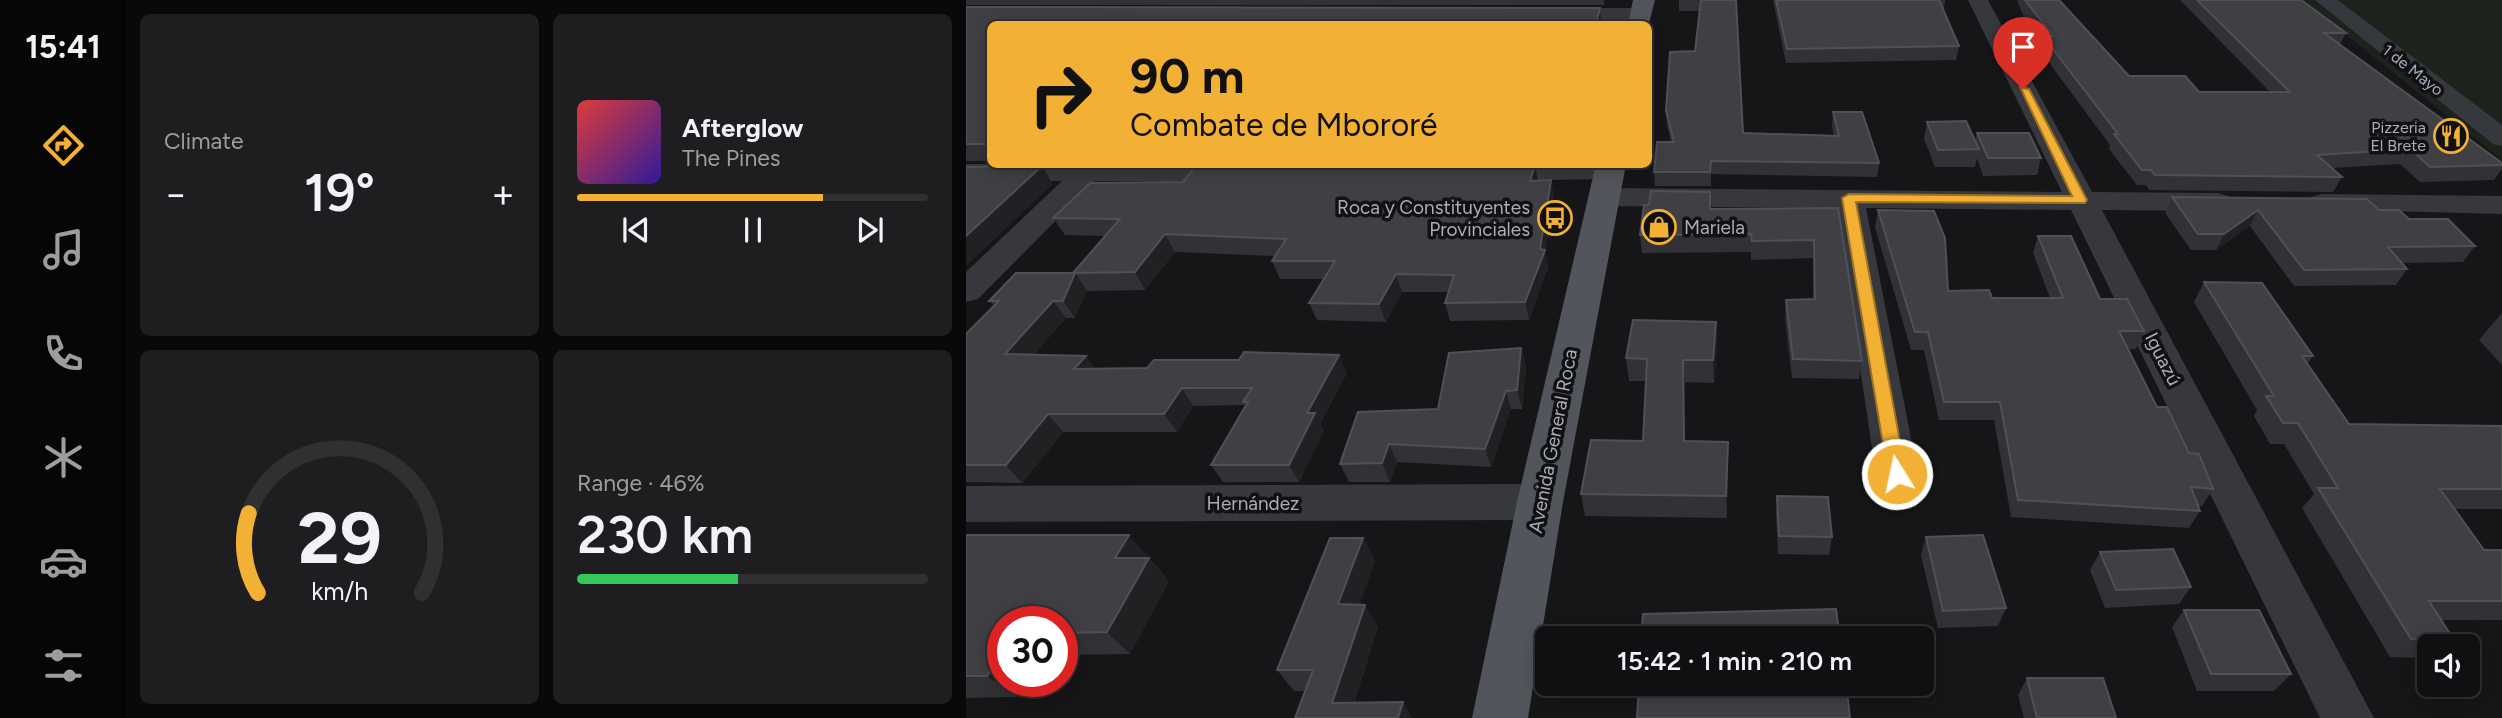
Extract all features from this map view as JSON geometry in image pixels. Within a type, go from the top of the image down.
[{"type":"main road","name":"Avenida General Roca","points":[[1500,718],[1540,502],[1608,178]]},
{"type":"street","name":"Iguazú","points":[[1978,0],[2348,718]]},
{"type":"street","name":"1 de Mayo","points":[[2325,0],[2502,138]]},
{"type":"street","points":[[1530,14],[1642,13]]},
{"type":"street","points":[[966,291],[1092,169]]},
{"type":"street","points":[[966,173],[1092,169],[1266,172]]},
{"type":"street","points":[[1458,172],[1608,178],[1849,198],[2244,202]]},
{"type":"street","points":[[1849,198],[1897,474]]},
{"type":"street","points":[[2298,203],[2502,205]]},
{"type":"street","name":"Hernández","points":[[966,504],[1540,502]]},
{"type":"shaded area","points":[[2303,0],[2502,0],[2502,160]]},
{"type":"building","points":[[1701,0],[1736,0],[1743,133],[1839,136],[1833,112],[1862,112],[1879,163],[1711,161],[1710,172],[1654,172],[1657,142],[1674,142],[1666,111],[1670,52],[1695,51]]},
{"type":"building","points":[[1776,0],[1939,0],[1959,46],[1787,49]]},
{"type":"building","points":[[2025,0],[2059,0],[2129,76],[2185,76],[2199,92],[2290,92],[2197,0],[2301,0],[2346,33],[2324,33],[2502,165],[2430,167],[2410,149],[2317,155],[2342,177],[2155,175],[2151,170],[2142,170],[2114,134],[2118,134],[2043,36],[2053,36]]},
{"type":"building","points":[[966,7],[1600,8],[1597,21],[987,21],[987,144],[966,144]]},
{"type":"building","points":[[1966,121],[1979,149],[1938,150],[1927,122]]},
{"type":"building","points":[[1977,133],[2029,133],[2041,158],[1988,158]]},
{"type":"building","points":[[966,167],[987,168],[1040,168],[966,236]]},
{"type":"building","points":[[1194,168],[1534,168],[1530,181],[1551,180],[1540,249],[1545,250],[1525,302],[1445,303],[1454,275],[1396,274],[1379,304],[1309,303],[1335,261],[1272,261],[1286,239],[1165,234],[1135,272],[1075,273],[1063,301],[1053,301],[1005,354],[1086,356],[1074,369],[1147,368],[1154,360],[1239,360],[1244,352],[1339,355],[1307,413],[1315,413],[1289,465],[1211,465],[1248,402],[1243,402],[1252,388],[1182,388],[1164,414],[1048,414],[1006,465],[966,465],[966,334],[999,301],[989,301],[1016,273],[1073,273],[1120,219],[1053,218],[1090,183],[1183,182]]},
{"type":"building","points":[[1651,191],[1710,192],[1710,209],[1838,208],[1862,361],[1793,359],[1786,300],[1815,299],[1814,240],[1752,241],[1751,234],[1640,235],[1644,205],[1649,205]]},
{"type":"building","points":[[2172,197],[2367,199],[2379,210],[2399,210],[2409,219],[2448,219],[2475,246],[2388,247],[2407,269],[2304,270],[2258,210],[2224,234],[2198,234]]},
{"type":"building","points":[[1878,210],[1934,211],[1945,238],[1948,291],[1989,290],[1992,298],[2063,298],[2038,236],[2071,236],[2100,299],[2127,299],[2144,331],[2119,331],[2157,407],[2167,407],[2189,453],[2199,454],[2213,489],[2191,487],[2200,511],[2018,500],[2000,402],[1944,402],[1928,332],[1915,332]]},
{"type":"building","points":[[2204,282],[2262,283],[2313,356],[2302,356],[2349,424],[2502,426],[2502,489],[2440,489],[2484,550],[2502,550],[2502,601],[2429,601],[2450,634],[2417,634],[2417,639],[2411,639],[2318,488],[2338,488],[2298,423],[2283,423],[2266,396],[2274,396]]},
{"type":"building","points":[[1633,320],[1716,322],[1713,360],[1683,360],[1684,441],[1728,442],[1726,496],[1581,494],[1591,440],[1643,441],[1647,359],[1626,358]]},
{"type":"building","points":[[1521,348],[1517,390],[1506,391],[1485,449],[1389,444],[1382,463],[1340,464],[1358,412],[1438,409],[1449,353]]},
{"type":"building","points":[[1777,496],[1828,497],[1832,537],[1779,536]]},
{"type":"building","points":[[966,535],[1129,535],[1115,558],[1149,558],[1107,632],[1078,633],[1078,606],[987,606],[987,676],[966,676]]},
{"type":"building","points":[[1983,535],[2006,608],[1943,611],[1926,537]]},
{"type":"building","points":[[1330,538],[1363,538],[1338,604],[1365,605],[1332,703],[1403,702],[1398,718],[1295,718],[1313,670],[1277,670]]},
{"type":"building","points":[[2173,549],[2191,587],[2116,590],[2100,552]]},
{"type":"building","points":[[1836,609],[1838,626],[1642,626],[1643,614]]},
{"type":"building","points":[[2184,610],[2259,610],[2291,674],[2211,674]]},
{"type":"building","points":[[2027,678],[2103,678],[2116,718],[2037,718]]},
{"type":"building","points":[[1638,696],[1847,696],[1850,718],[1637,718]]},
{"type":"place","name":"Pizzeria El Brete","points":[[2451,136]]},
{"type":"place","name":"Roca y Constituyentes Provinciales","points":[[1555,218]]},
{"type":"place","name":"Mariela","points":[[1659,227]]},
{"type":"route","points":[[1897,474],[1849,198],[2080,200],[2023,89]]}]
